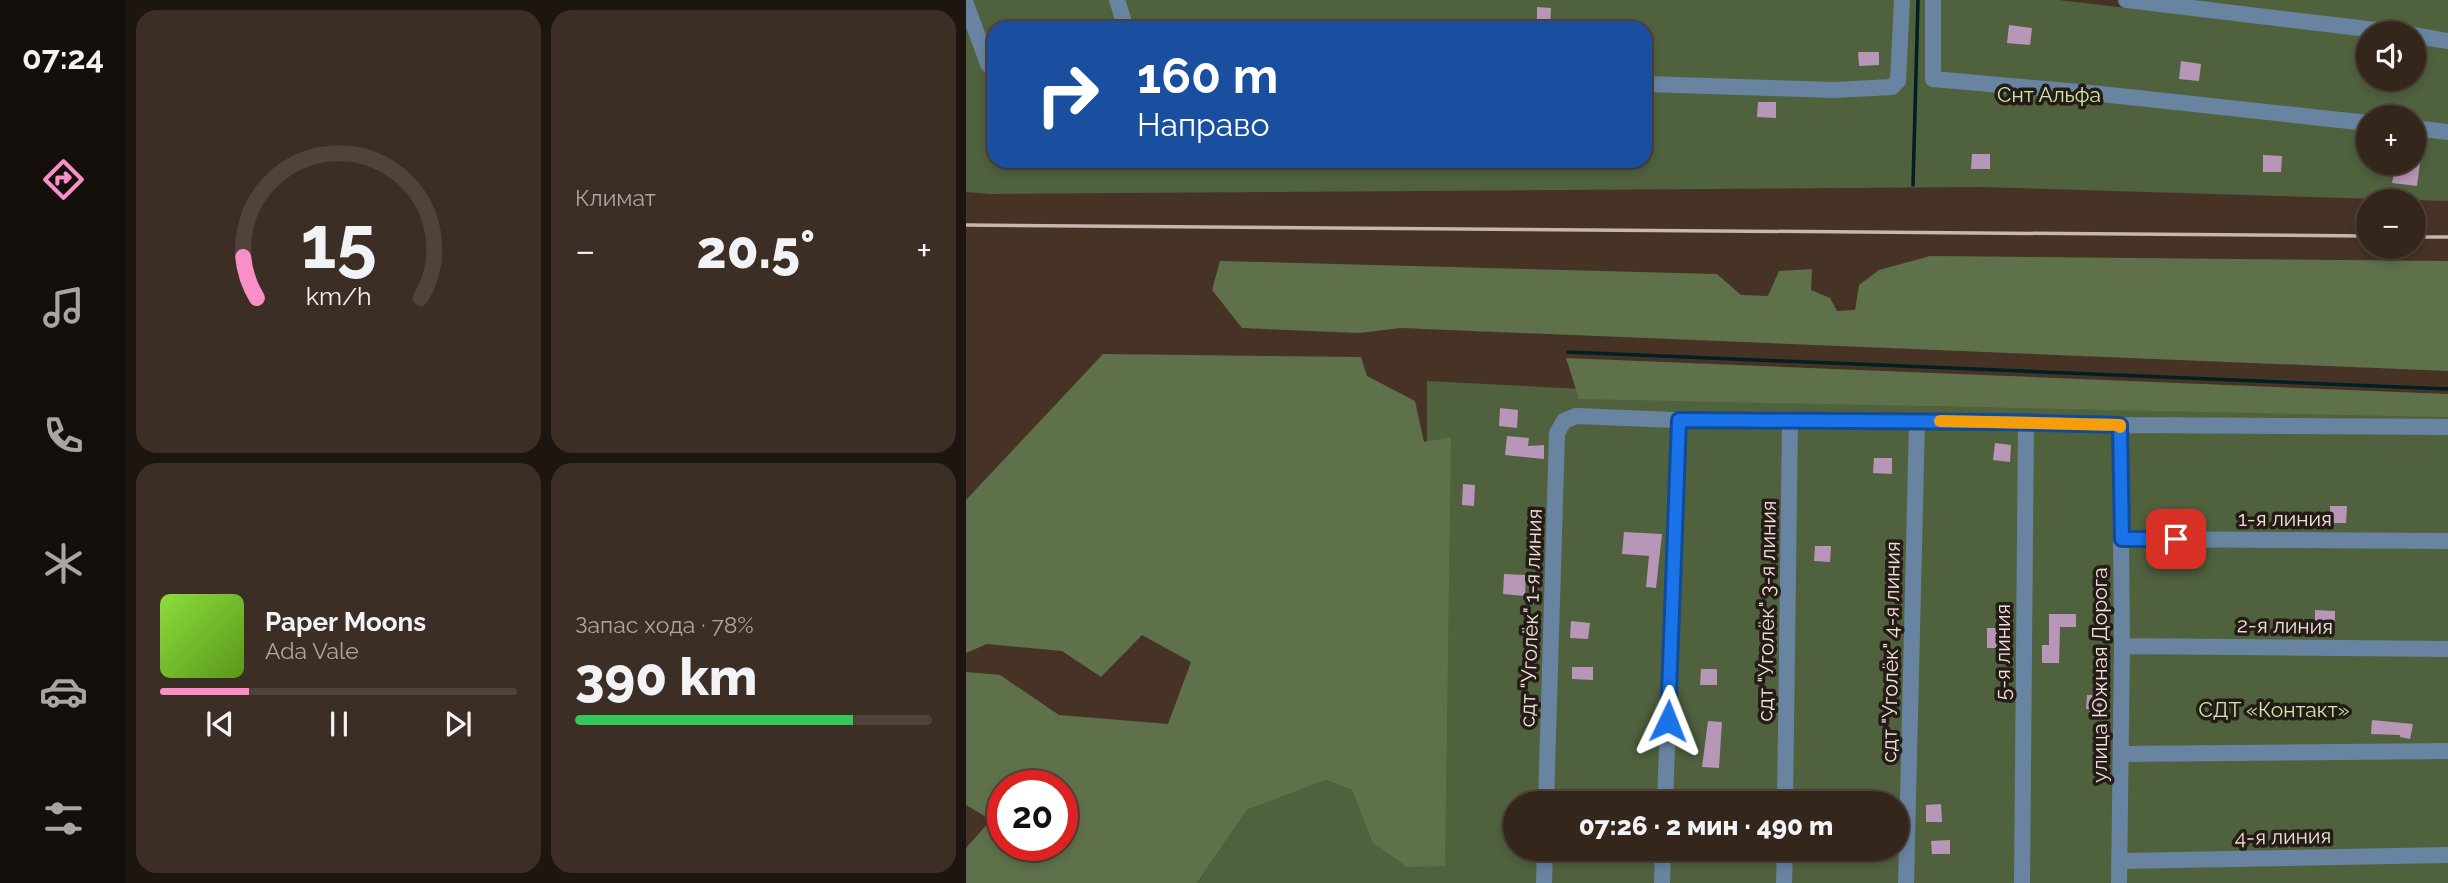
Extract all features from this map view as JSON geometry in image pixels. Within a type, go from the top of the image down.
[{"type":"street","points":[[1117,0],[1124,21]]},
{"type":"street","points":[[1652,84],[1833,90],[1892,87],[1898,81],[1902,0]]},
{"type":"street","points":[[1933,0],[1933,79],[2356,122]]},
{"type":"street","points":[[2126,0],[2356,28]]},
{"type":"street","points":[[966,4],[987,61]]},
{"type":"street","points":[[2426,37],[2448,41]]},
{"type":"street","points":[[2426,129],[2448,132]]},
{"type":"street","name":"сдт \"Уголёк\" 1-я линия","points":[[1546,791],[1557,433],[1564,421],[1576,416],[1679,420]]},
{"type":"street","points":[[1665,791],[1679,420],[2448,426]]},
{"type":"street","name":"сдт \"Уголёк\" 3-я линия","points":[[1786,791],[1790,420]]},
{"type":"street","name":"сдт \"Уголёк\" 4-я линия","points":[[1906,883],[1917,421]]},
{"type":"street","name":"5-я линия","points":[[2022,883],[2026,422]]},
{"type":"street","name":"улица Южная Дорога","points":[[2119,883],[2122,646],[2120,425]]},
{"type":"street","name":"1-я линия","points":[[2122,539],[2448,541]]},
{"type":"street","name":"2-я линия","points":[[2122,646],[2448,649]]},
{"type":"street","points":[[2121,754],[2448,751]]},
{"type":"street","name":"4-я линия","points":[[2119,861],[2448,855]]},
{"type":"street","points":[[1544,883],[1545,861]]},
{"type":"street","points":[[1662,883],[1663,861]]},
{"type":"street","points":[[1784,883],[1785,861]]},
{"type":"green space","name":"Снт Альфа","points":[[966,0],[2058,0],[2356,35],[2356,91],[2426,91],[2426,43],[2448,46],[2448,201],[2426,200],[2426,189],[2356,189],[2356,198],[1981,187],[991,194],[966,192]]},
{"type":"green space","points":[[2165,0],[2448,0],[2448,34],[2426,31],[2426,21],[2356,23]]},
{"type":"green space","points":[[1930,256],[2448,261],[2448,371],[1401,328],[1359,333],[1242,328],[1212,290],[1220,261],[1717,274],[1741,295],[1768,296],[1779,271],[1812,269],[1811,290],[1830,298],[1837,311],[1855,310],[1859,285],[1879,270]]},
{"type":"green space","points":[[1103,354],[1361,357],[1367,376],[1415,401],[1424,442],[1451,437],[1445,866],[1407,867],[1372,842],[1352,790],[1326,780],[1247,810],[1197,883],[966,883],[966,848],[987,824],[987,861],[1078,861],[1078,770],[987,770],[987,818],[966,805],[966,672],[1000,675],[1059,715],[1168,724],[1191,662],[1142,635],[1101,677],[1062,651],[987,644],[966,653],[966,500]]},
{"type":"green space","points":[[1566,358],[2448,394],[2448,417],[1579,399]]},
{"type":"green space","name":"СДТ «Контакт»","points":[[1427,381],[1915,406],[2448,416],[2448,883],[1197,883],[1247,810],[1326,780],[1352,790],[1372,842],[1426,866]]},
{"type":"building","points":[[1537,7],[1551,8],[1550,21],[1537,21]]},
{"type":"building","points":[[2009,25],[2032,28],[2030,45],[2007,43]]},
{"type":"building","points":[[1858,52],[1879,52],[1879,65],[1859,66]]},
{"type":"building","points":[[2181,61],[2201,64],[2199,81],[2179,79]]},
{"type":"building","points":[[1758,102],[1776,102],[1776,118],[1757,117]]},
{"type":"building","points":[[1972,154],[1990,154],[1990,169],[1971,169]]},
{"type":"building","points":[[2263,155],[2282,156],[2281,172],[2263,172]]},
{"type":"building","points":[[2394,175],[2418,175],[2417,186],[2392,183]]},
{"type":"building","points":[[1500,408],[1518,410],[1517,428],[1499,426]]},
{"type":"building","points":[[1507,436],[1529,438],[1528,446],[1544,445],[1544,459],[1505,455]]},
{"type":"building","points":[[1995,443],[2011,445],[2010,462],[1993,460]]},
{"type":"building","points":[[1874,458],[1892,458],[1892,474],[1873,473]]},
{"type":"building","points":[[1463,484],[1475,485],[1474,506],[1462,505]]},
{"type":"building","points":[[2330,506],[2347,506],[2346,523],[2330,523]]},
{"type":"building","points":[[1624,532],[1662,534],[1656,588],[1646,587],[1649,556],[1622,554]]},
{"type":"building","points":[[1815,546],[1831,546],[1830,562],[1814,561]]},
{"type":"building","points":[[1504,574],[1526,575],[1525,596],[1503,594]]},
{"type":"building","points":[[2315,610],[2335,611],[2335,623],[2315,623]]},
{"type":"building","points":[[2049,614],[2076,614],[2076,627],[2060,627],[2059,663],[2042,663],[2042,645],[2049,645]]},
{"type":"building","points":[[1571,621],[1590,623],[1588,639],[1570,638]]},
{"type":"building","points":[[1987,628],[2004,628],[2004,648],[1987,648]]},
{"type":"building","points":[[1572,667],[1593,667],[1593,680],[1572,679]]},
{"type":"building","points":[[1701,669],[1717,669],[1717,685],[1700,685]]},
{"type":"building","points":[[2087,695],[2104,695],[2103,709],[2086,709]]},
{"type":"building","points":[[2372,720],[2413,724],[2410,739],[2400,735],[2371,734]]},
{"type":"building","points":[[1708,721],[1722,722],[1719,768],[1702,767]]},
{"type":"building","points":[[1941,804],[1942,822],[1926,822],[1926,805]]},
{"type":"building","points":[[1950,840],[1950,854],[1932,854],[1931,841]]},
{"type":"waterway","points":[[1913,185],[1918,0]]},
{"type":"waterway","points":[[1568,352],[2448,389]]},
{"type":"railway","points":[[966,225],[2356,236]]},
{"type":"railway","points":[[2426,237],[2448,237]]},
{"type":"slow traffic","points":[[1940,421],[2120,427]]},
{"type":"route","points":[[1668,721],[1679,420],[2120,425],[2122,539],[2176,539]]}]
